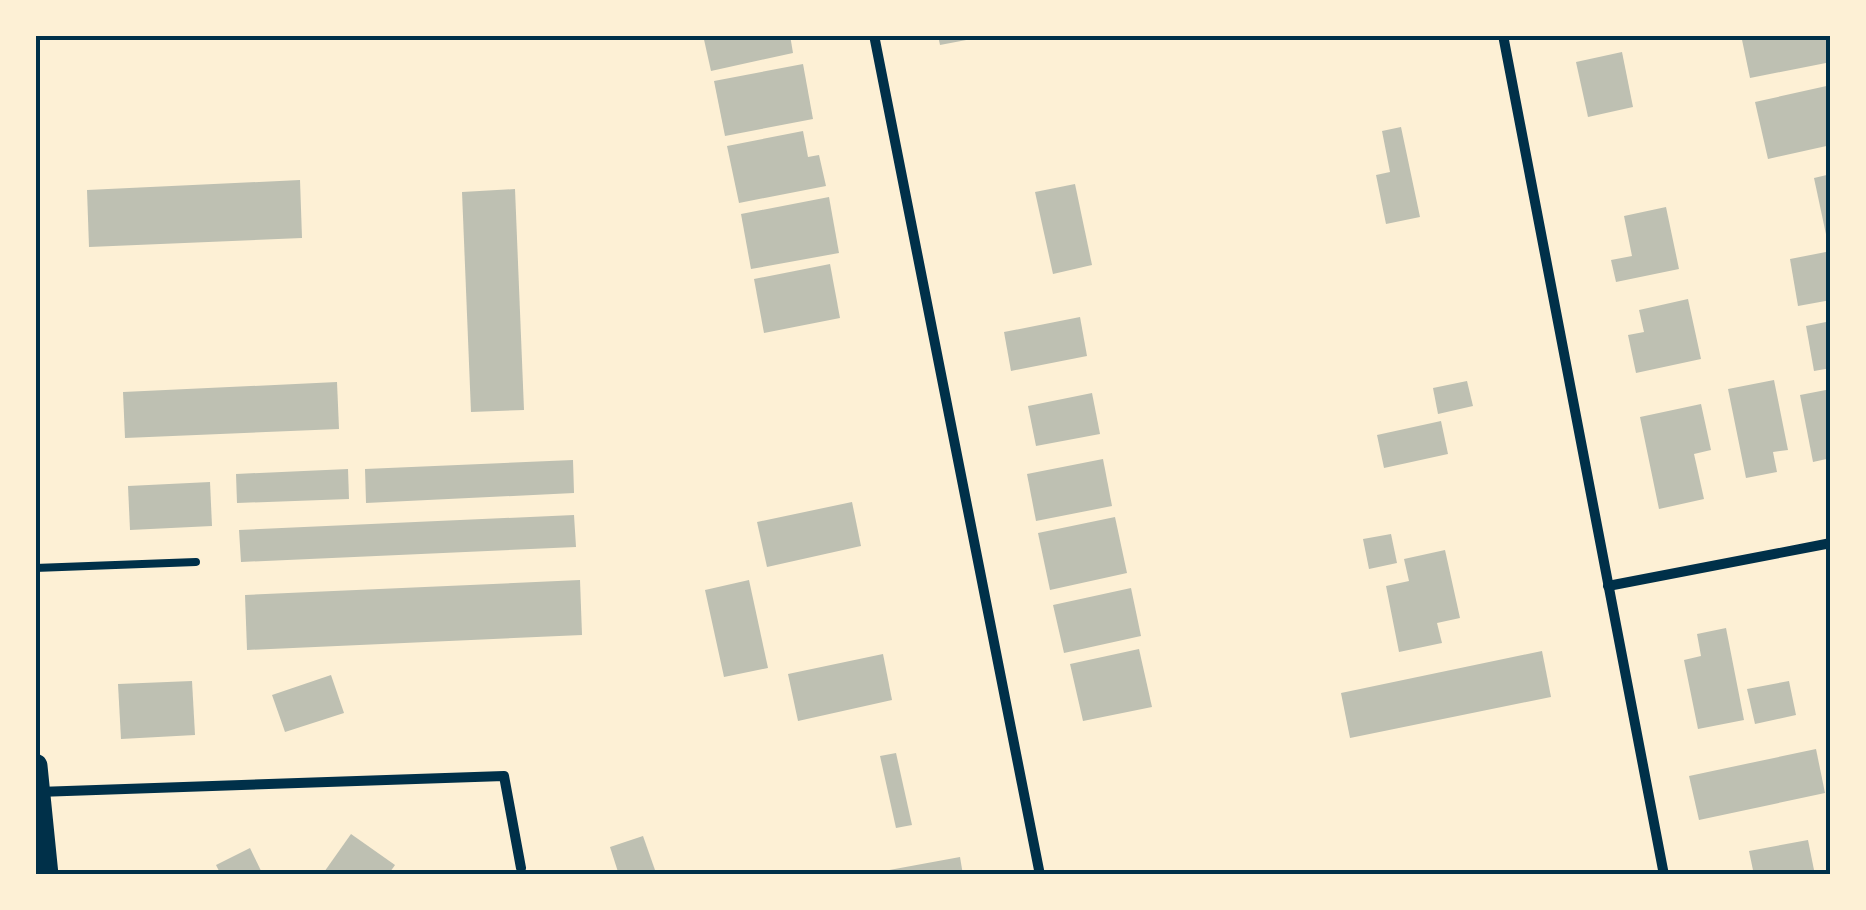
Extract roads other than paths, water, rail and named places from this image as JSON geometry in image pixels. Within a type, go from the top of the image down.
[{"type":"highway","points":[[36,779],[46,875]]},
{"type":"street","points":[[874,35],[1040,875]]},
{"type":"street","points":[[1503,35],[1664,875]]},
{"type":"street","points":[[1608,586],[1831,542]]},
{"type":"street","points":[[36,779],[504,776],[522,868]]},
{"type":"lane","points":[[35,568],[196,562]]}]
